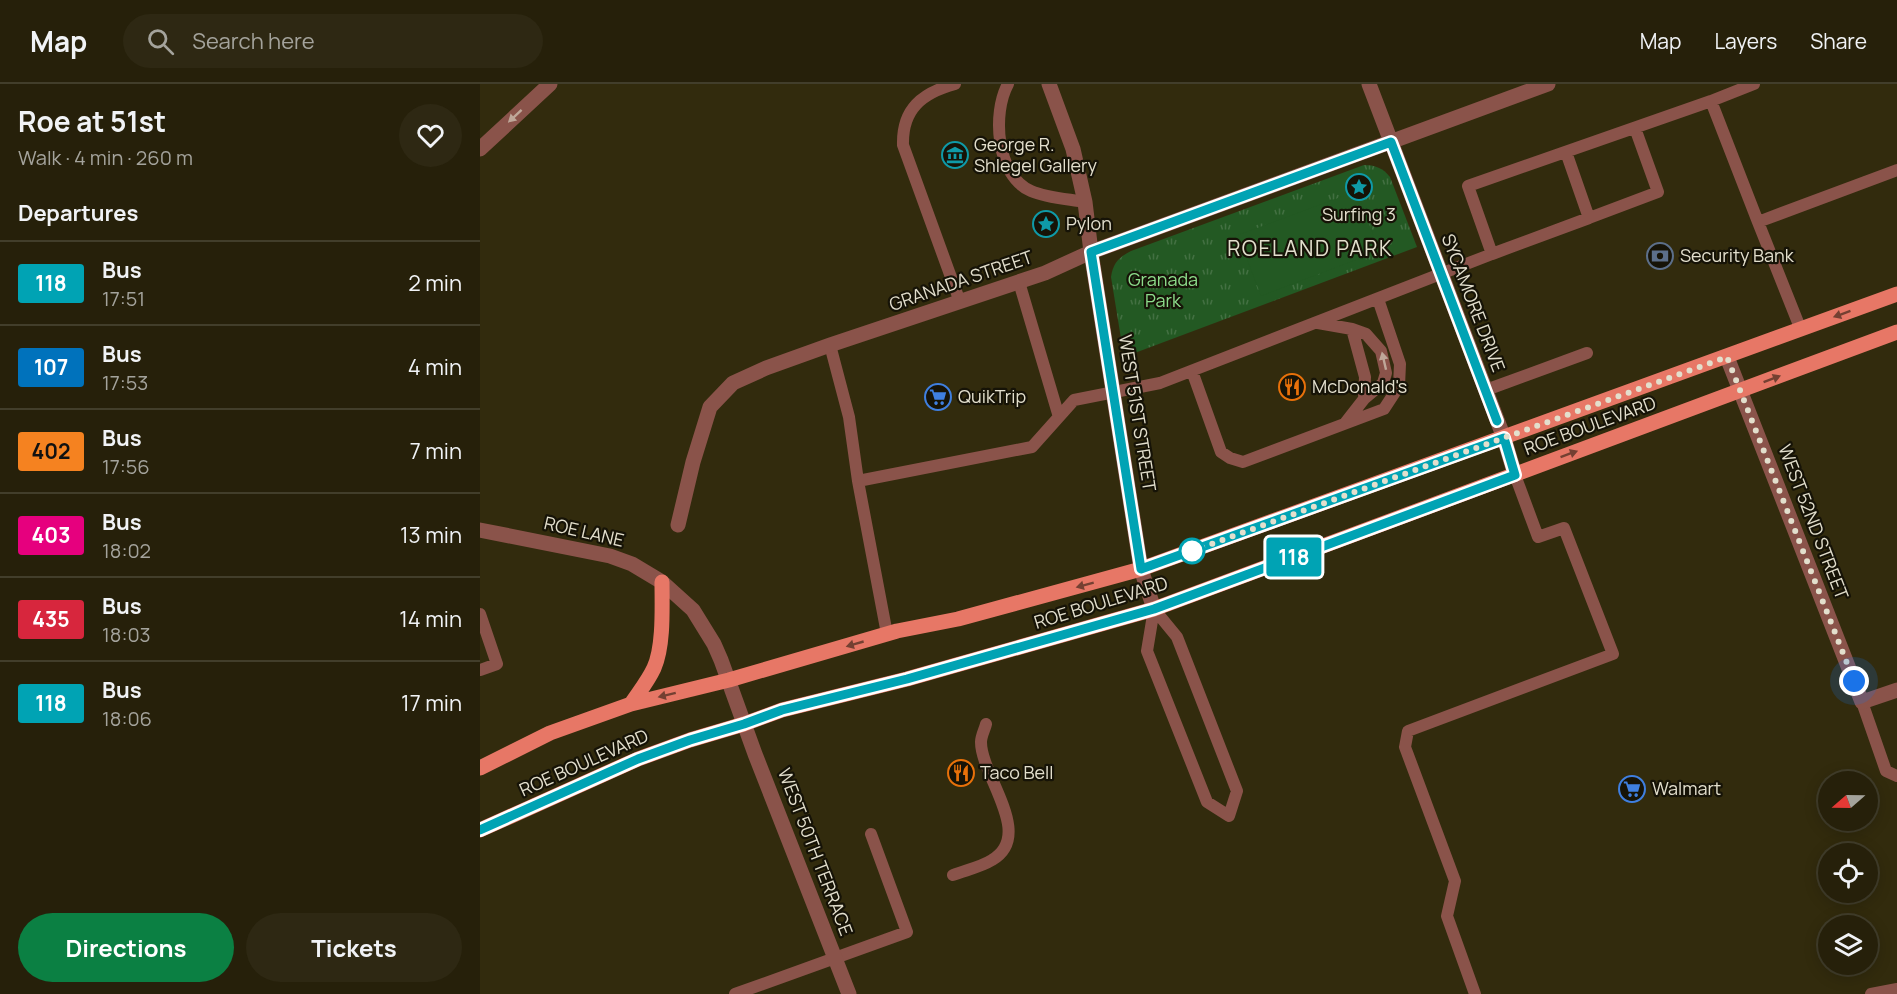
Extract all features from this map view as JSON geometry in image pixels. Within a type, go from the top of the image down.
[{"type":"main road","name":"ROE BOULEVARD","points":[[480,768],[550,733],[631,704],[729,680],[886,634],[958,620],[1141,569],[1897,294]]},
{"type":"main road","name":"ROE BOULEVARD","points":[[480,830],[638,759],[690,740],[782,710],[907,679],[1154,609],[1897,332]]},
{"type":"main road","points":[[631,704],[656,665],[662,623],[662,582]]},
{"type":"street","points":[[480,149],[550,84]]},
{"type":"street","name":"WEST 51ST STREET","points":[[1049,84],[1073,149],[1085,202],[1141,569],[1154,609]]},
{"type":"street","name":"SYCAMORE DRIVE","points":[[1369,84],[1504,438],[1515,475]]},
{"type":"street","name":"GRANADA STREET","points":[[678,525],[693,462],[710,407],[733,383],[766,368],[830,345],[1045,273],[1091,252],[1548,84]]},
{"type":"street","name":"WEST 52ND STREET","points":[[1727,357],[1862,702]]},
{"type":"street","name":"ROE LANE","points":[[480,530],[610,556],[632,564],[662,582],[693,610],[714,644],[729,680]]},
{"type":"street","name":"WEST 50TH TERRACE","points":[[729,680],[849,994]]},
{"type":"street","points":[[1862,702],[1897,690]]},
{"type":"lane","points":[[955,84],[937,89],[911,109],[903,128],[903,145],[960,302]]},
{"type":"lane","points":[[1008,84],[1002,95],[1000,126],[1001,150],[1009,171],[1016,180],[1030,190],[1085,202]]},
{"type":"lane","points":[[1492,254],[1468,186],[1754,84]]},
{"type":"lane","points":[[1711,101],[1801,330]]},
{"type":"lane","points":[[858,481],[1032,447],[1074,400],[1160,383],[1658,192],[1635,128]]},
{"type":"lane","points":[[1566,152],[1588,218]]},
{"type":"lane","points":[[1758,222],[1897,170]]},
{"type":"lane","points":[[1019,282],[1059,417]]},
{"type":"lane","points":[[1192,371],[1221,452],[1243,462],[1383,409],[1399,386],[1400,364],[1378,298]]},
{"type":"lane","points":[[1317,322],[1366,334],[1381,351],[1386,373],[1383,383],[1364,399],[1346,423]]},
{"type":"lane","points":[[1352,329],[1365,377],[1364,399]]},
{"type":"lane","points":[[830,345],[849,417],[858,481],[886,634]]},
{"type":"lane","points":[[1486,390],[1587,353]]},
{"type":"lane","name":"SYCAMORE DRIVE","points":[[1475,994],[1447,916],[1455,881],[1405,747],[1408,731],[1613,654],[1564,528],[1538,537],[1515,475]]},
{"type":"lane","points":[[1154,609],[1177,637],[1237,791],[1229,816],[1207,802],[1147,651],[1154,609]]},
{"type":"lane","points":[[480,614],[497,664],[480,670]]},
{"type":"lane","points":[[1862,702],[1886,771],[1897,776]]},
{"type":"lane","points":[[953,875],[993,860],[1005,849],[1009,836],[1008,821],[983,756],[981,740],[986,724]]},
{"type":"lane","points":[[735,994],[907,932],[871,834]]},
{"type":"lane","points":[[1872,994],[1897,989]]},
{"type":"green space","name":"Granada Park","points":[[1364,165],[1379,168],[1390,177],[1417,247],[1124,357],[1111,277],[1115,264],[1123,256],[1131,251]]},
{"type":"green space","points":[[1357,191],[1379,251],[1261,296],[1238,235]]},
{"type":"bus line","name":"118","points":[[480,830],[638,759],[690,740],[782,710],[907,679],[1154,609],[1515,475],[1504,438],[1141,569],[1091,252],[1391,142],[1497,421]]},
{"type":"place","name":"George R. Shlegel Gallery","points":[[955,155]]},
{"type":"place","name":"Surfing 3","points":[[1359,187]]},
{"type":"place","name":"Pylon","points":[[1046,224]]},
{"type":"place","name":"Security Bank","points":[[1660,256]]},
{"type":"place","name":"McDonald's","points":[[1292,387]]},
{"type":"place","name":"QuikTrip","points":[[938,397]]},
{"type":"place","name":"Taco Bell","points":[[961,773]]},
{"type":"place","name":"Walmart","points":[[1632,789]]},
{"type":"district","name":"ROELAND PARK","points":[[1310,249]]},
{"type":"route","points":[[1192,551],[1727,357],[1854,681]]}]
